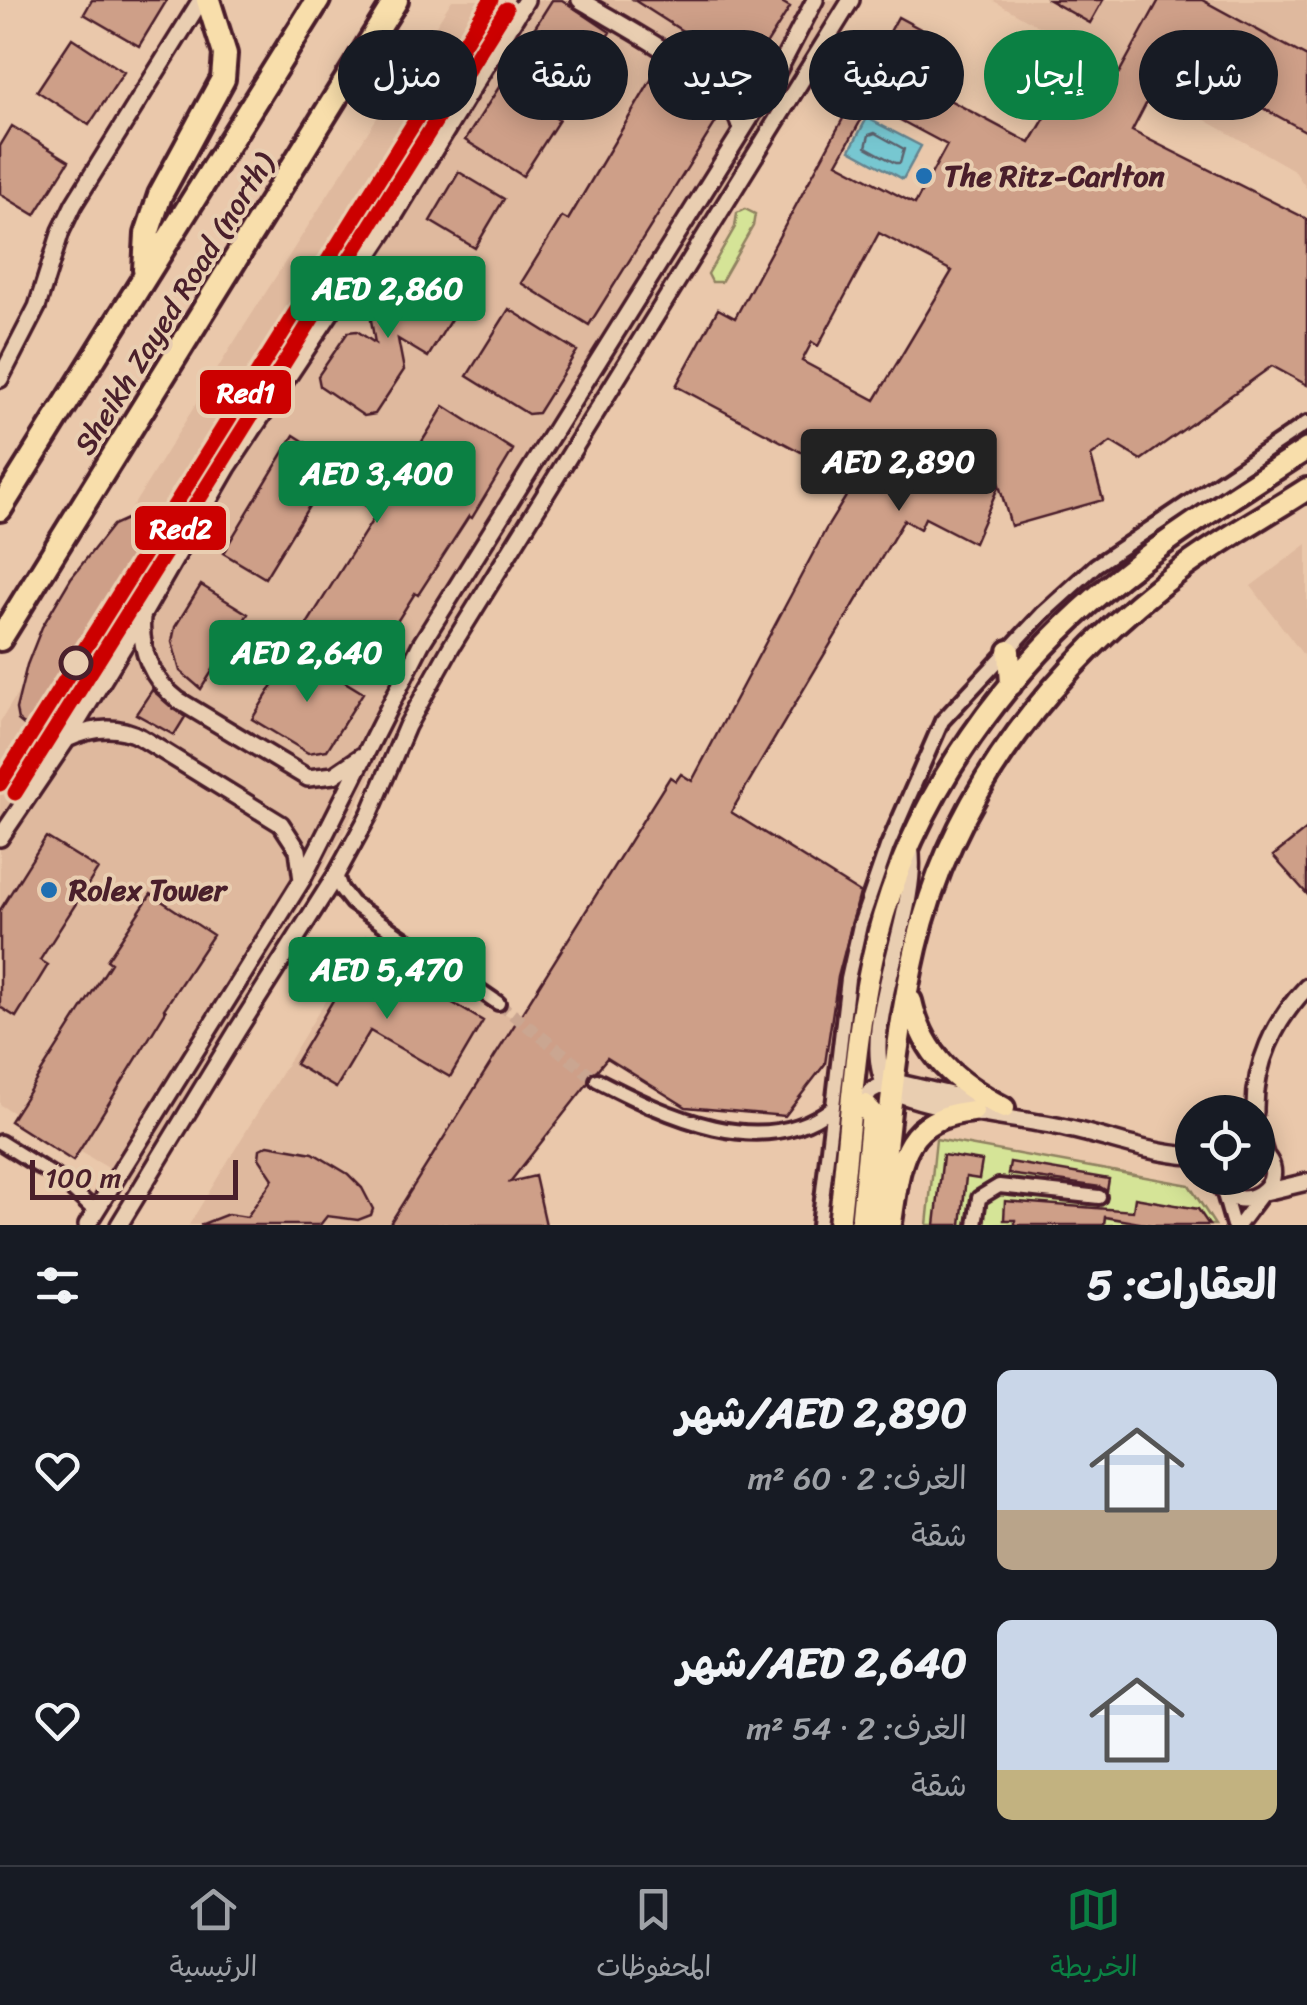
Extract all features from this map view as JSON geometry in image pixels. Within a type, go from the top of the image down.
[{"type":"highway","points":[[145,275],[147,234],[160,195],[223,79],[225,54],[204,0]]},
{"type":"highway","points":[[0,509],[318,0]]},
{"type":"highway","name":"Sheikh Zayed Road (north)","points":[[0,639],[396,0]]},
{"type":"main road","points":[[839,1225],[870,972],[886,907],[910,844],[952,767],[1011,685],[1064,627],[1122,575],[1307,449]]},
{"type":"main road","points":[[878,1225],[891,1086],[890,1047],[926,910],[953,841],[988,776],[1030,715],[1078,659],[1126,614],[1191,562],[1307,489]]},
{"type":"main road","points":[[1009,651],[1011,685]]},
{"type":"main road","points":[[909,981],[917,1024],[938,1061],[970,1090],[1004,1108]]},
{"type":"main road","points":[[854,1115],[865,1105],[872,1112],[861,1225]]},
{"type":"main road","points":[[891,1225],[900,1164],[910,1141],[935,1120],[973,1111]]},
{"type":"main road","points":[[831,1225],[834,1205],[843,1194]]},
{"type":"street","points":[[0,379],[37,308],[74,204],[204,0]]},
{"type":"street","points":[[0,838],[142,616],[228,467],[383,234],[526,0]]},
{"type":"street","points":[[580,0],[648,43]]},
{"type":"street","points":[[789,50],[815,0]]},
{"type":"street","points":[[119,1225],[336,875],[370,813],[407,726],[450,647],[850,0]]},
{"type":"street","points":[[738,120],[742,129]]},
{"type":"street","points":[[0,1142],[73,1188],[92,1220],[302,880],[422,644],[748,120]]},
{"type":"street","points":[[819,1225],[851,966],[886,848],[942,721],[1042,614],[1096,565],[1307,422]]},
{"type":"street","points":[[142,616],[145,651],[163,687],[178,700],[296,773],[314,779],[328,778],[365,754]]},
{"type":"street","points":[[66,739],[101,728],[140,736],[282,824],[298,850],[302,880]]},
{"type":"street","points":[[890,1047],[890,971],[912,884],[910,844]]},
{"type":"street","points":[[336,875],[352,902],[498,1003]]},
{"type":"street","points":[[1255,1095],[1271,1038],[1286,1011],[1307,988]]},
{"type":"street","points":[[598,1080],[665,1114],[708,1127],[784,1130],[818,1120],[833,1108]]},
{"type":"street","points":[[891,1086],[973,1111],[1040,1122],[1175,1154]]},
{"type":"street","points":[[854,1115],[871,1091],[891,1086],[1004,1108],[1040,1122]]},
{"type":"street","points":[[1165,1153],[1175,1157]]},
{"type":"street","points":[[1275,1162],[1307,1182]]},
{"type":"street","points":[[1275,1191],[1307,1182]]},
{"type":"street","points":[[975,1225],[979,1198],[999,1186],[1099,1197]]},
{"type":"street","points":[[1223,1195],[1236,1225],[1262,1195]]},
{"type":"street","points":[[1233,1195],[1242,1202],[1260,1195]]},
{"type":"shaded area","points":[[452,0],[838,0],[820,30],[809,30],[809,49],[789,83],[789,30],[648,30],[648,120],[767,120],[681,267],[413,688],[342,836],[136,1184],[0,1105],[0,722],[376,120],[477,120],[477,30],[433,30]]},
{"type":"shaded area","points":[[992,0],[1307,0],[1307,189],[1294,170],[1205,120],[1278,120],[1278,30],[1139,30],[1139,83],[1119,71],[1119,30],[1045,30]]},
{"type":"shaded area","points":[[1307,544],[1307,660],[1251,586]]},
{"type":"shaded area","points":[[366,934],[525,1025],[406,1225],[189,1225]]},
{"type":"green space","points":[[745,209],[755,214],[753,226],[721,282],[712,282],[708,274],[735,227],[737,213]]},
{"type":"green space","points":[[936,1139],[1175,1182],[1175,1195],[1196,1195],[1215,1225],[927,1225]]},
{"type":"water","points":[[866,120],[921,146],[903,179],[850,150]]},
{"type":"building","points":[[92,0],[167,0],[139,46],[84,14]]},
{"type":"building","points":[[552,0],[562,0],[607,30],[533,30]]},
{"type":"building","points":[[634,0],[778,0],[790,7],[775,30],[681,30]]},
{"type":"building","points":[[1049,0],[1103,0],[1090,23]]},
{"type":"building","points":[[1159,0],[1202,0],[1257,30],[1143,30]]},
{"type":"building","points":[[898,17],[922,30],[891,30]]},
{"type":"building","points":[[1139,36],[1139,118],[1132,131],[1307,219],[1307,385],[1272,366],[1141,460],[1111,442],[1091,456],[1103,500],[1011,526],[999,485],[974,543],[925,518],[920,529],[904,520],[731,812],[860,893],[838,977],[825,1064],[785,1116],[686,1107],[607,1058],[589,1075],[588,1083],[510,1182],[535,1176],[546,1225],[389,1225],[670,777],[676,781],[681,774],[692,781],[850,490],[828,479],[833,469],[676,386],[718,309],[735,318],[842,120],[861,120],[837,163],[915,204],[947,145],[900,120],[964,120],[964,108],[1030,143],[1044,120],[1119,120],[1119,73]],"holes":[[[879,233],[952,271],[875,400],[802,361],[812,342],[818,346]]]},
{"type":"building","points":[[72,38],[124,72],[89,125],[37,91]]},
{"type":"building","points":[[1278,41],[1307,57],[1307,132],[1278,116]]},
{"type":"building","points":[[648,85],[648,120],[717,120],[589,325],[521,283],[562,217],[568,220]]},
{"type":"building","points":[[497,90],[497,120],[559,120],[523,176],[465,140]]},
{"type":"building","points":[[12,126],[69,161],[35,215],[0,194],[0,146]]},
{"type":"building","points":[[459,172],[504,199],[475,248],[430,221]]},
{"type":"building","points":[[404,266],[462,301],[428,357],[398,339],[404,370],[375,414],[364,416],[320,386],[318,376],[348,332],[357,331],[375,343],[371,320],[380,306],[370,299],[386,275],[395,280]]},
{"type":"building","points":[[509,309],[577,351],[538,413],[528,414],[467,376]]},
{"type":"building","points":[[444,406],[513,450],[472,518],[469,516],[418,595],[415,593],[371,663],[307,624],[377,513],[325,480],[265,578],[223,553],[294,435],[336,462],[331,470],[384,503]]},
{"type":"building","points":[[146,510],[155,514],[158,523],[156,550],[137,592],[77,686],[42,717],[24,725],[18,720],[16,709],[42,627],[71,578],[113,525]]},
{"type":"building","points":[[201,585],[248,614],[201,689],[180,671],[172,642],[175,627]]},
{"type":"building","points":[[294,651],[363,693],[327,750],[308,753],[252,719]]},
{"type":"building","points":[[152,690],[185,717],[174,735],[136,714]]},
{"type":"building","points":[[1307,829],[1307,894],[1273,856]]},
{"type":"building","name":"Rolex Tower","points":[[46,837],[98,869],[40,960],[48,965],[16,1017],[0,1007],[0,910]]},
{"type":"building","points":[[151,894],[213,935],[73,1161],[10,1121]]},
{"type":"building","points":[[363,950],[483,1021],[450,1077],[370,1031],[336,1088],[295,1064]]},
{"type":"building","points":[[268,1145],[313,1153],[348,1174],[362,1188],[373,1209],[371,1215],[358,1220],[327,1216],[320,1225],[200,1225],[228,1214],[247,1217],[273,1179],[259,1158],[260,1149]]},
{"type":"building","points":[[943,1155],[982,1161],[979,1179],[966,1177],[961,1225],[935,1225]]},
{"type":"building","points":[[1010,1162],[1109,1179],[1107,1191],[1008,1174]]},
{"type":"building","points":[[1135,1198],[1198,1209],[1209,1225],[1151,1225],[1105,1217],[1104,1225],[1015,1225],[1015,1220],[1004,1220],[1005,1201],[1133,1211]]},
{"type":"tunnel","points":[[498,1003],[597,1080]]},
{"type":"transit line","name":"Red1","points":[[0,784],[491,0]]},
{"type":"transit line","name":"Red2","points":[[15,793],[506,9]]},
{"type":"place","name":"The Ritz-Carlton","points":[[924,176]]},
{"type":"place","name":"Rolex Tower","points":[[49,890]]}]
